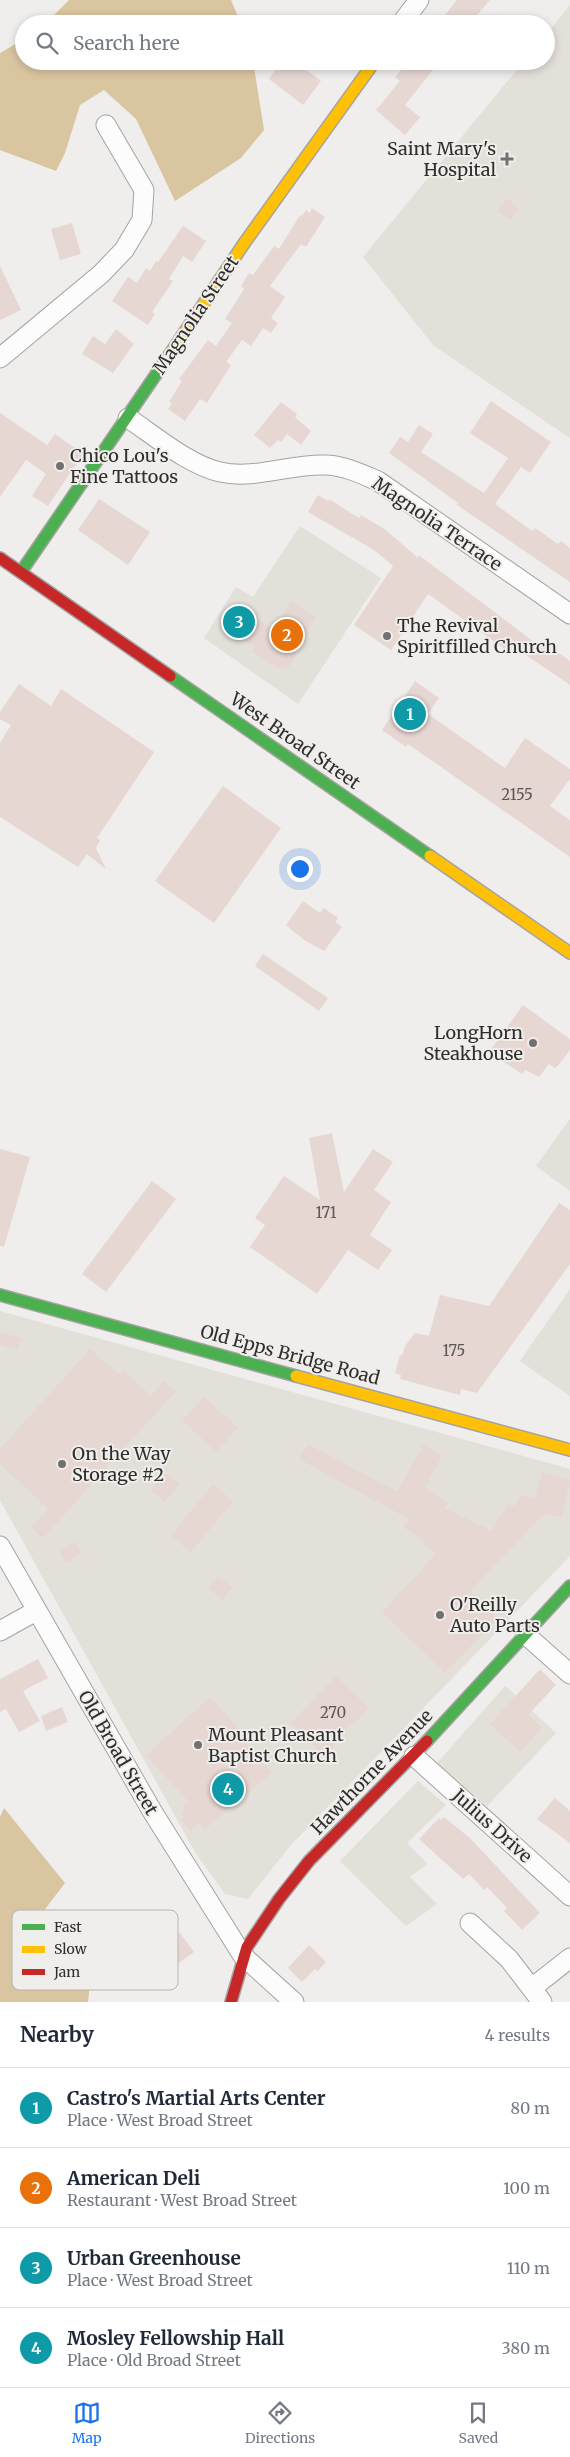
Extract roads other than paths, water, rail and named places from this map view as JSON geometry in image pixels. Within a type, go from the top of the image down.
[{"type":"main road","name":"Magnolia Street","points":[[21,572],[128,418],[245,242],[368,70]]},
{"type":"main road","name":"West Broad Street","points":[[0,558],[570,953]]},
{"type":"main road","name":"Old Epps Bridge Road","points":[[0,1295],[570,1450]]},
{"type":"main road","name":"Hawthorne Avenue","points":[[231,2002],[243,1956],[265,1919],[309,1862],[414,1756],[570,1586]]},
{"type":"street","points":[[408,15],[418,0]]},
{"type":"street","points":[[0,358],[101,274],[124,250],[142,220],[144,190],[106,125]]},
{"type":"street","name":"Magnolia Terrace","points":[[128,418],[193,462],[221,473],[254,474],[327,465],[359,473],[378,482],[570,614]]},
{"type":"street","name":"Old Broad Street","points":[[0,1546],[156,1818],[243,1956],[294,2002]]},
{"type":"street","points":[[0,1631],[36,1611]]},
{"type":"street","points":[[526,1635],[570,1674]]},
{"type":"street","name":"Julius Drive","points":[[414,1756],[570,1896]]},
{"type":"street","points":[[470,1923],[499,1949],[537,1995],[570,1958]]},
{"type":"place","name":"Saint Mary's Hospital","points":[[507,159]]},
{"type":"place","name":"Chico Lou's Fine Tattoos","points":[[60,466]]},
{"type":"place","name":"Urban Greenhouse","points":[[239,622]]},
{"type":"place","name":"American Deli","points":[[287,635]]},
{"type":"place","name":"The Revival Spiritfilled Church","points":[[387,636]]},
{"type":"place","name":"Castro's Martial Arts Center","points":[[410,714]]},
{"type":"place","name":"LongHorn Steakhouse","points":[[533,1043]]},
{"type":"place","name":"On the Way Storage #2","points":[[62,1464]]},
{"type":"place","name":"O'Reilly Auto Parts","points":[[440,1615]]},
{"type":"place","name":"Mount Pleasant Baptist Church","points":[[198,1745]]},
{"type":"place","name":"Mosley Fellowship Hall","points":[[228,1789]]}]
